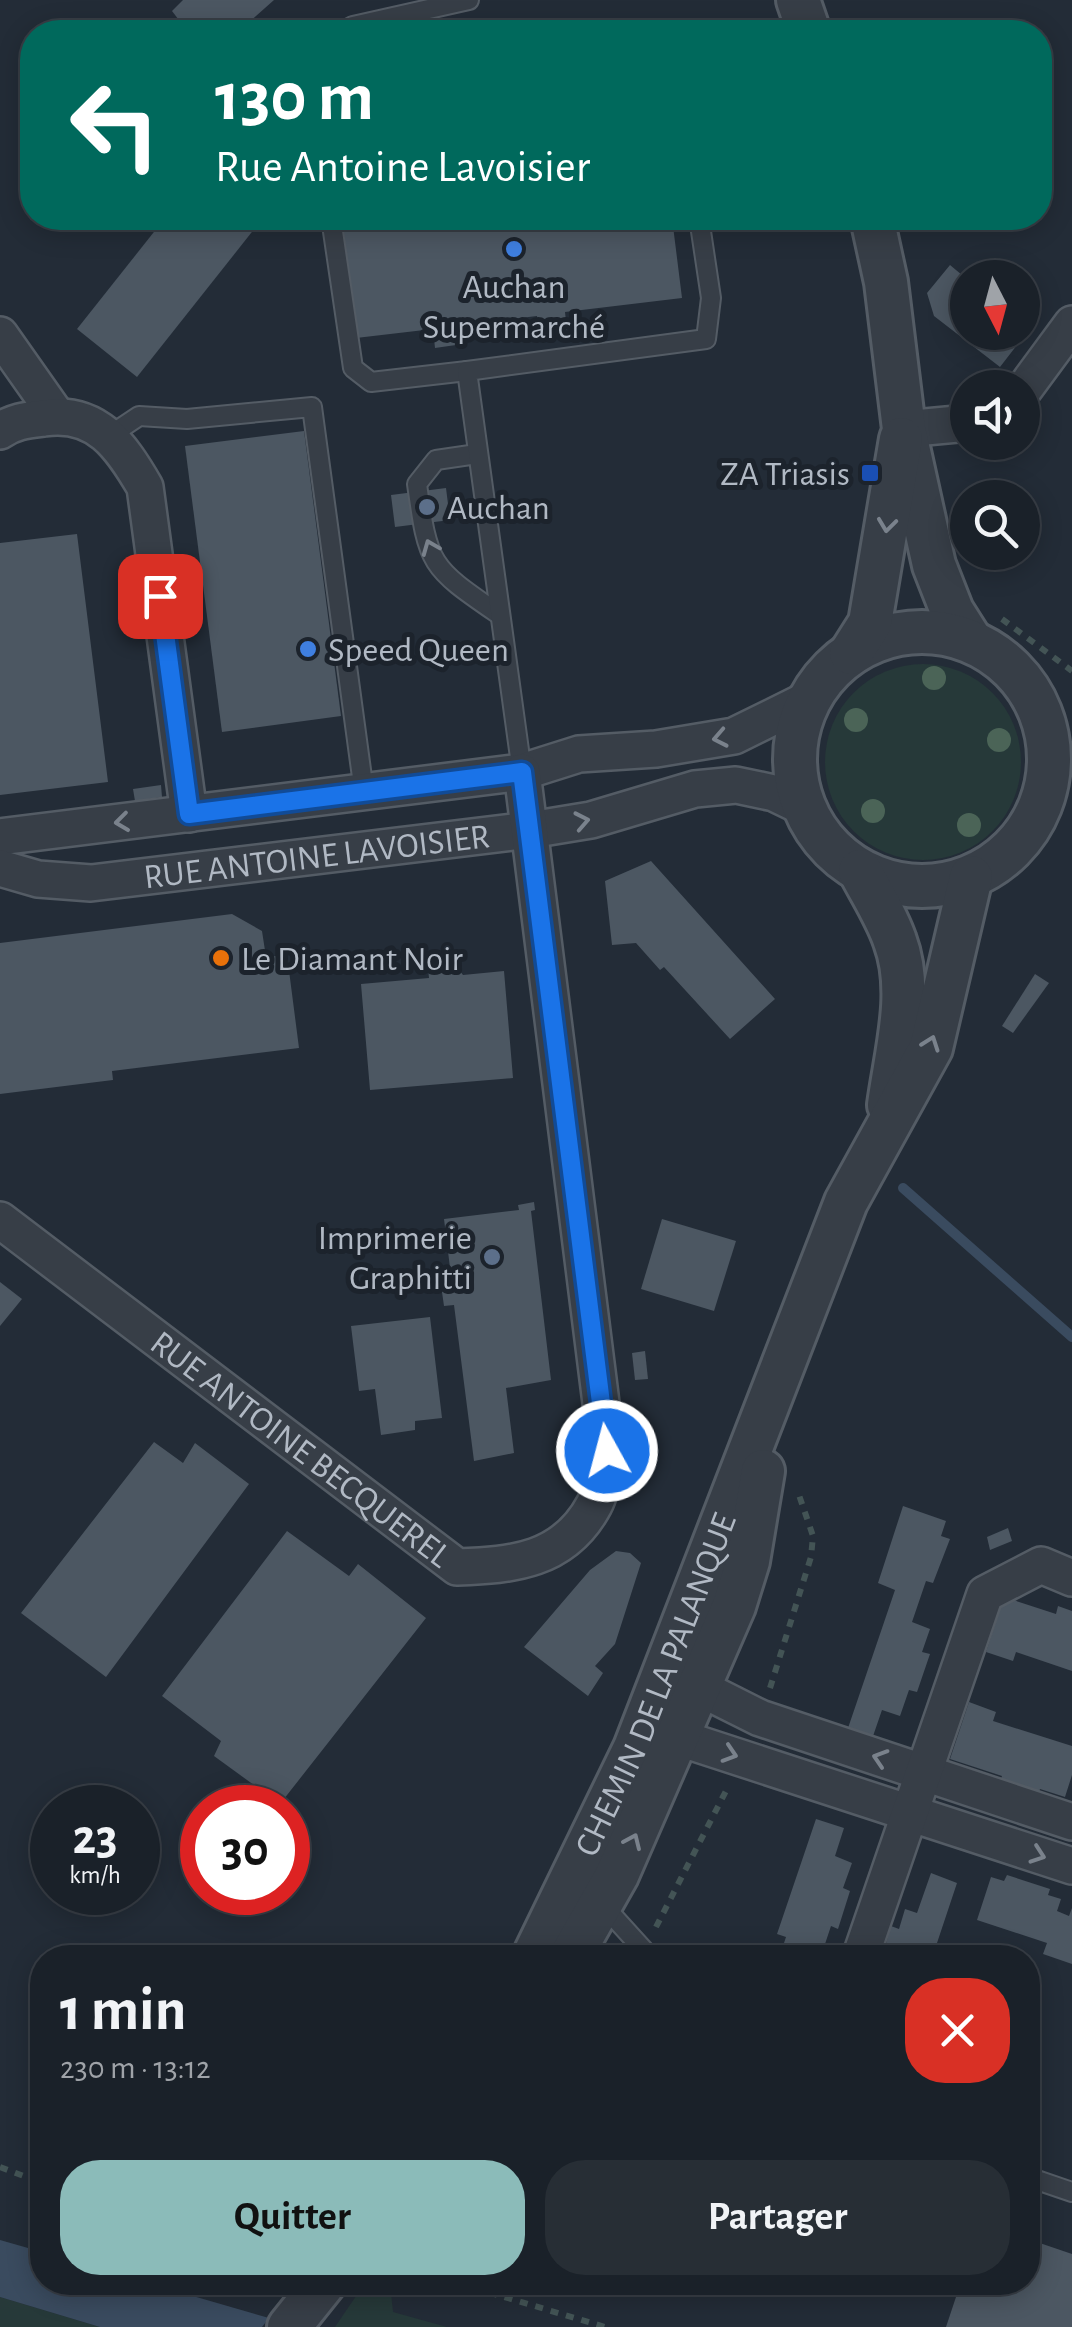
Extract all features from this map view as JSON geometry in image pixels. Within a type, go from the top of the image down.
[{"type":"street","points":[[875,230],[886,282],[904,429],[942,590],[971,641]]},
{"type":"street","points":[[1038,370],[1072,324]]},
{"type":"street","points":[[0,336],[58,416]]},
{"type":"street","points":[[0,432],[12,422],[58,416],[93,422],[109,436],[146,487],[189,814]]},
{"type":"street","points":[[904,429],[950,425]]},
{"type":"street","points":[[851,653],[870,623],[904,429]]},
{"type":"street","points":[[910,632],[941,633],[971,641],[1002,659],[1026,685],[1044,720],[1058,785],[1016,846],[970,877],[934,886],[896,884],[860,871],[837,854],[803,806],[794,771],[796,734],[809,699],[827,673],[851,653],[879,638],[910,632]]},
{"type":"street","points":[[1026,685],[1072,695]]},
{"type":"street","name":"RUE ANTOINE LAVOISIER","points":[[0,837],[522,772],[579,754],[656,749],[734,736],[809,699]]},
{"type":"street","name":"RUE ANTOINE BECQUEREL","points":[[0,1220],[456,1567],[518,1565],[564,1543],[594,1504],[607,1451],[522,772]]},
{"type":"street","name":"RUE ANTOINE LAVOISIER","points":[[0,868],[38,879],[91,883],[530,830],[591,820],[694,790],[736,785],[774,793],[803,806]]},
{"type":"street","name":"CHEMIN DE LA PALANQUE","points":[[860,871],[896,941],[901,963],[903,1004],[886,1128]]},
{"type":"street","name":"CHEMIN DE LA PALANQUE","points":[[564,1945],[600,1827],[769,1406],[811,1285],[846,1202],[931,1048],[970,877]]},
{"type":"street","name":"CHEMIN DE LA PALANQUE","points":[[564,1945],[600,1909],[700,1688],[748,1561],[769,1406]]},
{"type":"street","points":[[864,1945],[985,1594],[1041,1565],[1072,1578]]},
{"type":"street","points":[[1072,1822],[760,1718],[700,1688],[655,1698],[680,1735],[1072,1866]]},
{"type":"street","points":[[289,2327],[314,2295]]},
{"type":"lane","points":[[380,20],[470,0]]},
{"type":"lane","points":[[333,230],[353,368],[372,382],[706,339],[711,298],[701,230]]},
{"type":"lane","points":[[467,370],[522,772]]},
{"type":"lane","points":[[109,436],[139,416],[188,419],[312,407],[364,792]]},
{"type":"lane","points":[[478,454],[436,460],[417,484],[426,547],[448,579],[498,613]]},
{"type":"lane","points":[[600,1909],[612,1915],[639,1945]]},
{"type":"lane","points":[[1040,2181],[1072,2192]]},
{"type":"path","points":[[0,2166],[30,2178]]},
{"type":"path","points":[[498,2295],[605,2327]]},
{"type":"shaded area","points":[[923,664],[960,672],[992,693],[1013,725],[1021,762],[1013,799],[992,831],[960,852],[923,860],[886,852],[854,831],[833,799],[825,762],[833,725],[854,693],[886,672]]},
{"type":"shaded area","points":[[357,2295],[391,2295],[393,2312],[447,2327],[335,2327]]},
{"type":"shaded area","points":[[0,2297],[100,2327],[0,2327]]},
{"type":"water","points":[[0,2240],[30,2249],[30,2295],[189,2295],[269,2318],[262,2327],[100,2327],[0,2297]]},
{"type":"building","points":[[183,0],[274,0],[252,20],[179,20],[172,11]]},
{"type":"building","points":[[155,230],[253,230],[137,377],[77,329]]},
{"type":"building","points":[[342,230],[674,230],[682,298],[565,312],[567,330],[539,334],[537,316],[461,325],[463,344],[435,348],[433,329],[356,338]]},
{"type":"building","points":[[950,265],[950,328],[934,316],[927,293]]},
{"type":"building","points":[[978,350],[1013,350],[1000,367]]},
{"type":"building","points":[[304,431],[341,716],[222,732],[185,446]]},
{"type":"building","points":[[446,488],[450,520],[395,527],[391,495]]},
{"type":"building","points":[[77,534],[108,782],[0,795],[0,543]]},
{"type":"building","points":[[161,785],[162,797],[135,801],[133,789]]},
{"type":"building","points":[[651,861],[775,999],[730,1039],[664,967],[660,970],[636,943],[612,945],[605,881]]},
{"type":"building","points":[[232,914],[262,931],[266,957],[287,955],[299,1048],[112,1071],[113,1080],[0,1094],[0,943]]},
{"type":"building","points":[[427,958],[452,961],[463,975],[504,971],[513,1078],[370,1090],[361,984],[429,978]]},
{"type":"building","points":[[1035,974],[1049,983],[1013,1033],[1002,1026]]},
{"type":"building","points":[[534,1202],[535,1210],[531,1211],[551,1380],[506,1388],[514,1453],[474,1461],[454,1305],[444,1306],[441,1285],[452,1284],[444,1219],[519,1210],[518,1205]]},
{"type":"building","points":[[662,1219],[736,1241],[714,1311],[641,1289]]},
{"type":"building","points":[[0,1282],[22,1299],[0,1326]]},
{"type":"building","points":[[430,1317],[442,1418],[415,1421],[415,1430],[381,1435],[375,1389],[359,1391],[351,1326]]},
{"type":"building","points":[[645,1351],[648,1379],[635,1380],[632,1353]]},
{"type":"building","points":[[154,1442],[183,1463],[195,1443],[249,1484],[106,1677],[21,1613]]},
{"type":"building","points":[[903,1506],[946,1521],[941,1536],[950,1539],[933,1583],[926,1581],[912,1622],[930,1629],[922,1652],[930,1654],[917,1692],[909,1690],[900,1716],[882,1710],[872,1739],[847,1731],[895,1590],[878,1583]]},
{"type":"building","points":[[1008,1528],[1012,1541],[990,1550],[987,1537]]},
{"type":"building","points":[[287,1531],[349,1576],[358,1564],[426,1618],[295,1785],[254,1785],[214,1756],[221,1741],[162,1696]]},
{"type":"building","points":[[616,1551],[630,1553],[641,1563],[615,1644],[595,1666],[603,1673],[588,1696],[524,1647],[590,1570]]},
{"type":"building","points":[[1004,1597],[1056,1614],[1058,1606],[1072,1611],[1072,1671],[1016,1652],[1013,1661],[986,1652]]},
{"type":"building","points":[[969,1702],[996,1712],[993,1721],[1072,1746],[1072,1775],[1065,1797],[1040,1789],[1038,1795],[1000,1782],[1002,1776],[950,1759]]},
{"type":"building","points":[[816,1819],[844,1828],[835,1856],[852,1863],[843,1888],[850,1891],[838,1929],[831,1926],[825,1945],[783,1945],[786,1937],[777,1934]]},
{"type":"building","points":[[931,1873],[957,1883],[936,1945],[886,1945],[891,1926],[899,1929],[905,1909],[917,1913]]},
{"type":"building","points":[[1007,1875],[1050,1889],[1048,1895],[1061,1899],[1057,1911],[1069,1916],[1072,1908],[1072,1964],[1043,1954],[1047,1943],[977,1920],[991,1877],[1004,1881]]},
{"type":"building","points":[[1040,2243],[1072,2254],[1072,2327],[946,2327],[957,2295],[1040,2295]]},
{"type":"waterway","points":[[903,1188],[1072,1337]]},
{"type":"place","name":"Auchan Supermarché","points":[[514,249]]},
{"type":"place","name":"ZA Triasis","points":[[870,473]]},
{"type":"place","name":"Auchan","points":[[427,507]]},
{"type":"place","name":"Speed Queen","points":[[308,649]]},
{"type":"place","name":"Le Diamant Noir","points":[[221,958]]},
{"type":"place","name":"Imprimerie Graphitti","points":[[492,1257]]},
{"type":"route","points":[[160,596],[189,814],[522,772],[607,1451]]}]
